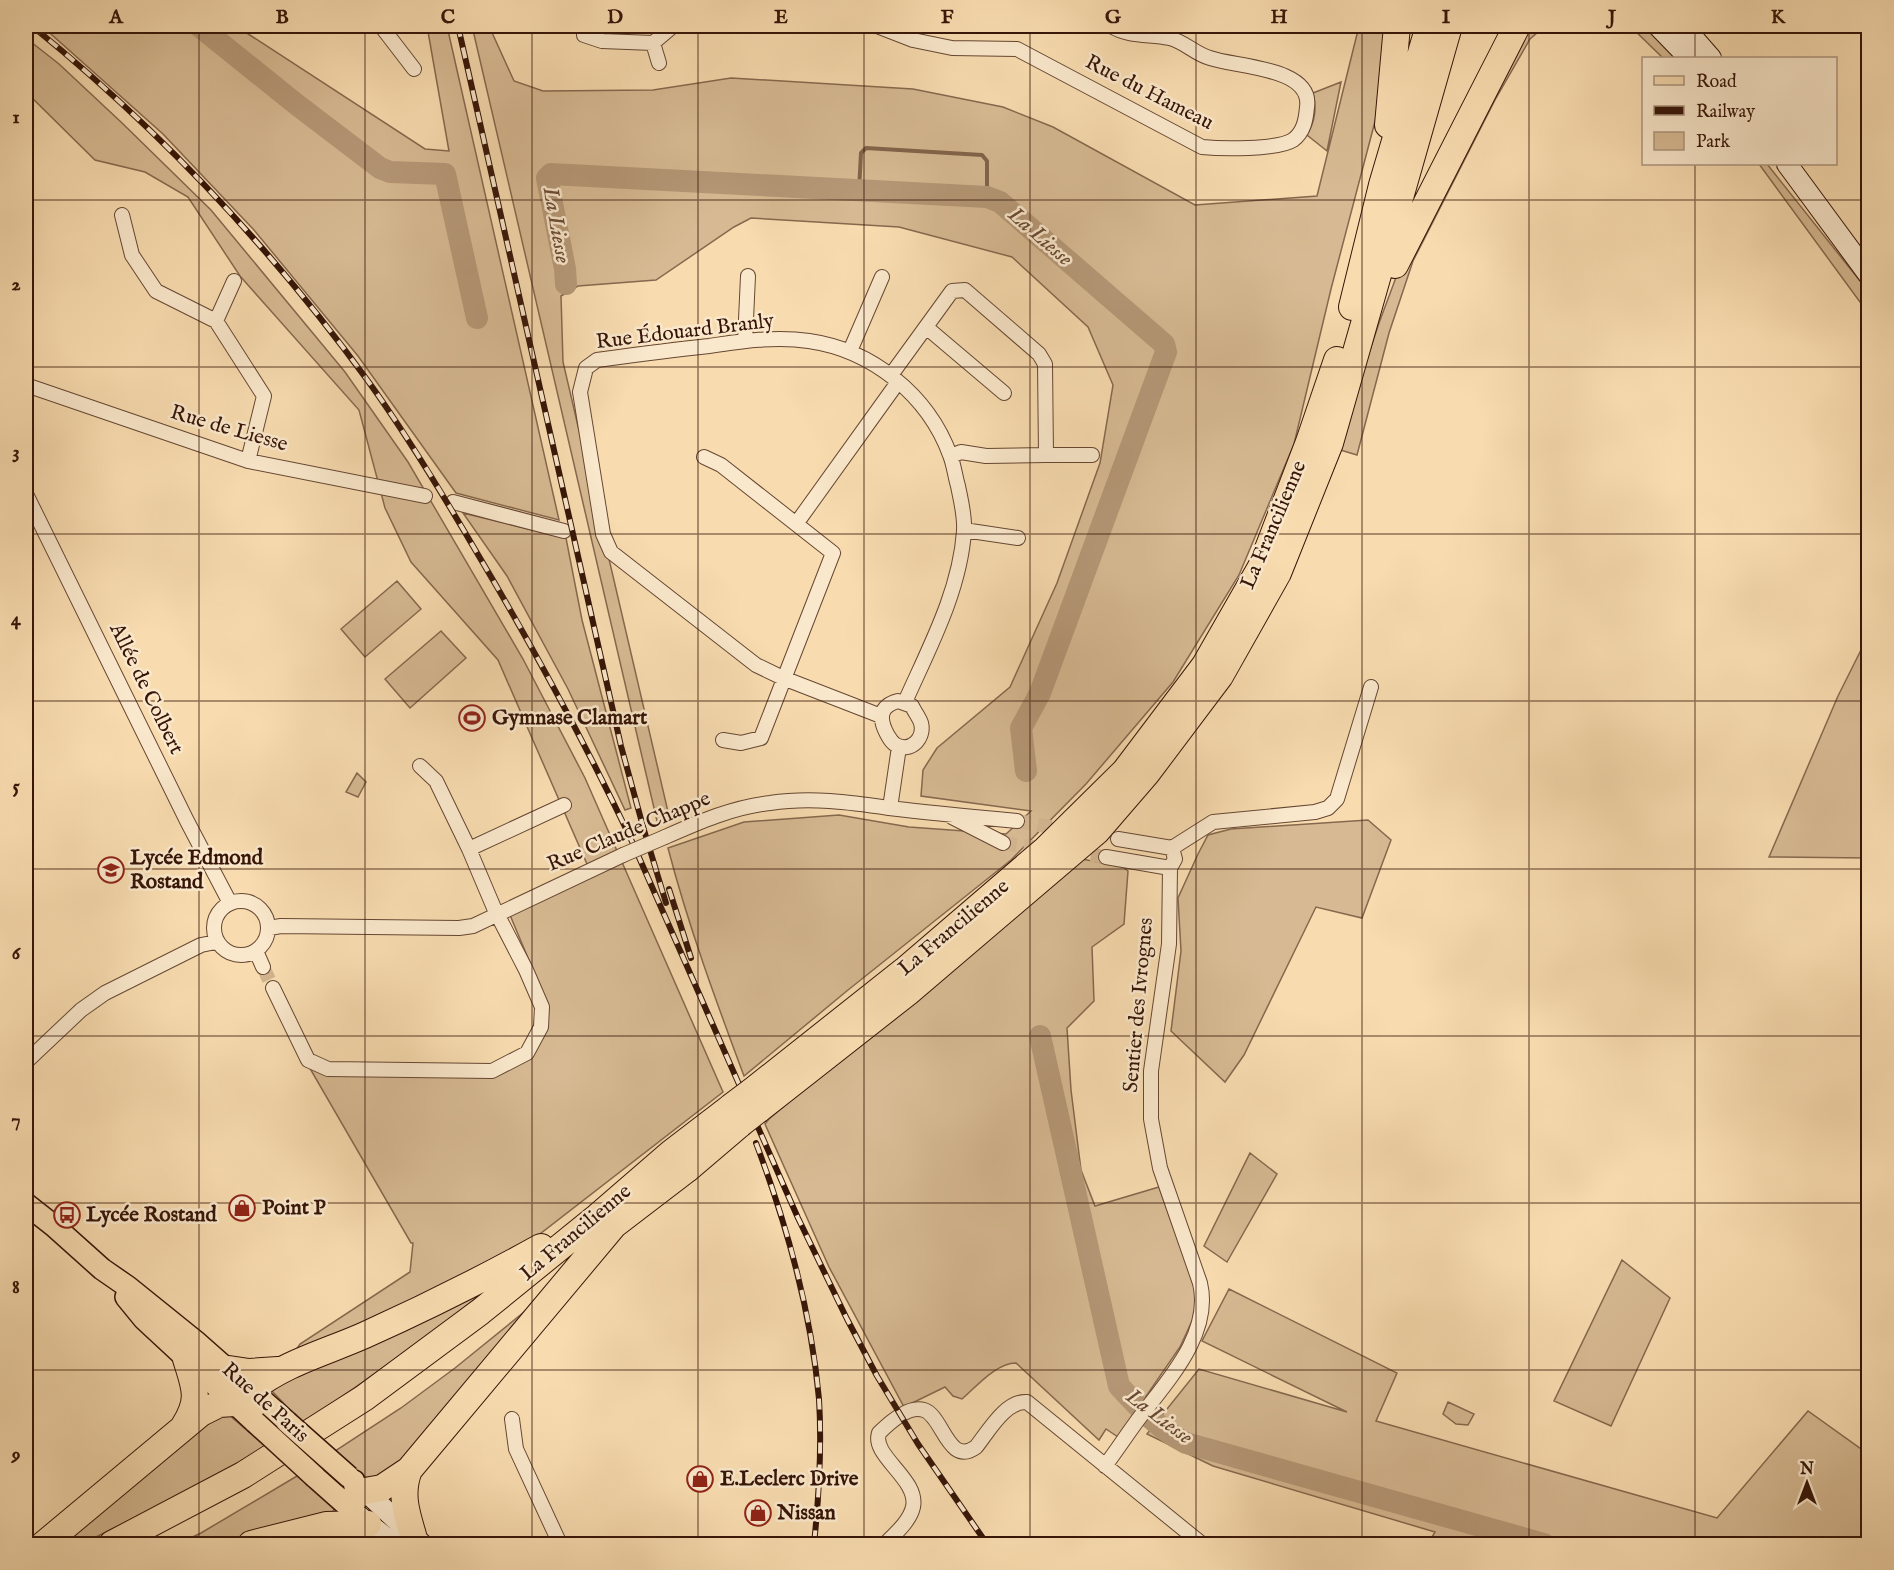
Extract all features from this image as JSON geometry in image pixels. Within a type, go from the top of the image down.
[{"type":"highway","points":[[1382,185],[1397,26]]},
{"type":"highway","name":"La Francilienne","points":[[745,1108],[1046,849],[1125,771],[1205,665],[1261,567],[1309,442],[1344,340],[1382,185],[1429,26]]},
{"type":"highway","name":"La Francilienne","points":[[150,1545],[246,1493],[364,1418],[439,1365],[606,1221],[671,1153],[745,1108],[907,993],[1097,831],[1147,773],[1220,676],[1278,573],[1330,443],[1449,26]]},
{"type":"highway","points":[[1369,306],[1389,278],[1410,231],[1517,26]]},
{"type":"highway","points":[[229,1369],[249,1372],[278,1370],[330,1350],[606,1221]]},
{"type":"highway","points":[[251,1545],[326,1525],[347,1491],[382,1488],[409,1470],[606,1221]]},
{"type":"highway","name":"La Francilienne","points":[[112,1545],[235,1480],[332,1420],[606,1221]]},
{"type":"highway","points":[[184,1427],[193,1413],[196,1400],[196,1392],[186,1359]]},
{"type":"highway","points":[[44,1545],[211,1407],[224,1403],[256,1409],[278,1370]]},
{"type":"highway","points":[[409,1470],[403,1499],[410,1541]]},
{"type":"main road","name":"Rue de Paris","points":[[26,1194],[54,1226]]},
{"type":"main road","name":"Rue de Paris","points":[[26,1204],[102,1269],[229,1369],[256,1409],[347,1491]]},
{"type":"main road","name":"Rue de Paris","points":[[102,1269],[144,1318],[186,1359],[256,1409],[347,1491]]},
{"type":"street","points":[[381,26],[414,69]]},
{"type":"street","points":[[584,26],[584,34],[602,41],[653,44],[673,26]]},
{"type":"street","name":"Rue du Hameau","points":[[877,26],[913,40],[952,48],[1017,49],[1202,147],[1223,149],[1281,144],[1294,139],[1305,124],[1308,101],[1301,86],[1289,76],[1208,58],[1171,32],[1122,33],[1111,26]]},
{"type":"street","points":[[1658,26],[1688,57]]},
{"type":"street","points":[[1683,26],[1710,57]]},
{"type":"street","points":[[653,44],[659,63]]},
{"type":"street","points":[[1789,169],[1869,274]]},
{"type":"street","points":[[122,215],[132,255],[156,291],[216,321],[264,396],[248,461]]},
{"type":"street","points":[[746,341],[748,276]]},
{"type":"street","points":[[850,351],[882,277]]},
{"type":"street","points":[[216,321],[234,281]]},
{"type":"street","points":[[796,524],[952,291],[965,290],[1039,354],[1045,364],[1046,454]]},
{"type":"street","points":[[926,327],[1004,393]]},
{"type":"street","name":"Rue Édouard Branly","points":[[783,678],[756,665],[611,552],[603,534],[580,392],[585,368],[597,360],[759,339],[808,340],[850,351],[894,378],[912,395],[935,424],[951,456],[963,510],[964,530],[960,559],[950,597],[905,702]]},
{"type":"street","name":"Rue de Liesse","points":[[26,385],[248,461],[425,496]]},
{"type":"street","points":[[951,456],[961,452],[986,456],[1092,455]]},
{"type":"street","points":[[704,457],[721,465],[833,553],[761,738],[741,742],[723,740]]},
{"type":"street","name":"Allée de Colbert","points":[[26,494],[187,821],[230,903]]},
{"type":"street","points":[[453,502],[564,531]]},
{"type":"street","points":[[964,530],[1018,538]]},
{"type":"street","points":[[783,678],[881,716]]},
{"type":"street","points":[[1118,839],[1172,848],[1213,822],[1315,812],[1328,808],[1337,799],[1371,687]]},
{"type":"street","points":[[905,702],[912,706],[921,724],[921,736],[916,744],[899,747],[891,741],[881,723],[881,716],[891,703],[905,702]]},
{"type":"street","points":[[899,747],[890,808],[1017,821]]},
{"type":"street","points":[[273,988],[308,1060],[328,1069],[492,1071],[527,1053],[541,1027],[542,1006],[496,914],[469,849],[436,781],[420,766]]},
{"type":"street","name":"Rue Claude Chappe","points":[[268,928],[281,926],[459,928],[473,926],[623,855],[698,822],[730,811],[768,803],[808,800],[842,801],[890,808]]},
{"type":"street","points":[[469,849],[564,805]]},
{"type":"street","points":[[945,814],[1003,843]]},
{"type":"street","name":"Sentier des Ivrognes","points":[[1106,1466],[1183,1359],[1200,1320],[1204,1298],[1160,1167],[1151,1119],[1150,1071],[1169,944],[1170,868],[1175,859],[1172,848]]},
{"type":"street","points":[[1106,857],[1170,868]]},
{"type":"street","points":[[239,901],[257,906],[267,919],[268,928],[266,941],[256,951],[243,956],[225,950],[216,942],[214,925],[217,916],[230,903],[239,901]]},
{"type":"street","points":[[26,1062],[81,1010],[105,993],[201,945],[216,942]]},
{"type":"street","points":[[256,951],[263,967]]},
{"type":"street","points":[[885,1545],[904,1522],[914,1505],[909,1486],[882,1450],[877,1437],[885,1427],[914,1410],[926,1410],[948,1441],[963,1452],[970,1451],[1010,1405],[1019,1401],[1027,1402],[1199,1542]]},
{"type":"street","points":[[512,1419],[516,1449],[560,1545]]},
{"type":"street","name":"Rue de Paris","points":[[347,1491],[410,1541]]},
{"type":"street","name":"Rue de Paris","points":[[347,1491],[410,1541]]},
{"type":"green space","points":[[42,26],[236,26],[425,149],[449,151],[427,26],[447,26],[559,520],[456,493],[358,356],[254,230],[163,134]]},
{"type":"green space","points":[[472,26],[489,26],[514,81],[543,91],[653,90],[731,78],[913,89],[1003,107],[1053,127],[1195,205],[1317,196],[1359,26],[1385,26],[1378,110],[1331,289],[1294,444],[1239,575],[1173,682],[1086,784],[1011,860],[744,1076],[693,934],[668,848],[744,822],[839,815],[909,827],[1006,834],[1031,811],[921,796],[923,770],[937,748],[1010,687],[1057,583],[1100,463],[1113,385],[1088,327],[1012,257],[899,227],[751,218],[656,280],[578,286],[561,296],[563,362],[669,816],[657,821]]},
{"type":"green space","points":[[1525,26],[1545,26],[1530,39],[1495,100],[1413,261],[1389,333],[1357,455],[1337,449],[1401,264]]},
{"type":"green space","points":[[1630,26],[1648,26],[1676,57],[1662,57]]},
{"type":"green space","points":[[26,38],[59,64],[211,210],[345,372],[408,462],[523,659],[585,778],[723,1092],[523,1247],[448,1286],[293,1354],[300,1344],[410,1272],[413,1243],[308,1065],[498,1069],[525,1049],[537,1016],[533,970],[510,915],[590,871],[498,660],[411,562],[385,508],[359,410],[240,276],[188,197],[145,172],[95,160],[26,92]]},
{"type":"green space","points":[[1341,82],[1327,151],[1307,135],[1314,115],[1313,93]]},
{"type":"green space","points":[[1760,165],[1768,165],[1868,291],[1868,313]]},
{"type":"green space","points":[[463,513],[566,538],[582,620],[631,808],[625,810],[568,689],[507,576]]},
{"type":"green space","points":[[397,581],[421,609],[365,657],[341,629]]},
{"type":"green space","points":[[441,631],[466,658],[410,708],[385,679]]},
{"type":"green space","points":[[1868,636],[1868,858],[1769,857],[1838,696]]},
{"type":"green space","points":[[357,773],[366,782],[358,797],[346,792]]},
{"type":"green space","points":[[1368,820],[1391,840],[1362,918],[1316,907],[1244,1055],[1225,1082],[1171,1031],[1181,951],[1178,898],[1208,835],[1231,829]]},
{"type":"green space","points":[[1077,858],[1123,867],[1128,871],[1124,924],[1092,947],[1094,1001],[1067,1028],[1071,1090],[1081,1170],[1095,1206],[1159,1187],[1194,1285],[1197,1310],[1180,1347],[1118,1437],[1106,1429],[1099,1440],[1016,1363],[994,1371],[962,1399],[953,1396],[945,1387],[904,1407],[829,1267],[765,1124]]},
{"type":"green space","points":[[1250,1153],[1277,1174],[1227,1262],[1204,1246]]},
{"type":"green space","points":[[1622,1260],[1670,1298],[1611,1426],[1554,1401]]},
{"type":"green space","points":[[1229,1289],[1397,1373],[1376,1421],[1717,1518],[1808,1411],[1868,1454],[1868,1544],[1428,1544],[1435,1532],[1213,1466],[1147,1434],[1199,1369],[1347,1412],[1202,1341]]},
{"type":"green space","points":[[479,1291],[481,1294],[438,1328],[303,1423],[266,1385]]},
{"type":"green space","points":[[534,1304],[404,1464],[376,1479],[364,1477],[335,1451],[401,1408]]},
{"type":"green space","points":[[1448,1402],[1474,1414],[1468,1425],[1456,1424],[1443,1414]]},
{"type":"green space","points":[[228,1414],[266,1447],[196,1487],[82,1544],[55,1544],[204,1421]]},
{"type":"green space","points":[[297,1476],[335,1508],[331,1514],[217,1544],[178,1544],[201,1533]]},
{"type":"green space","points":[[343,1533],[350,1536],[351,1544],[300,1544]]},
{"type":"waterway","name":"La Liesse","points":[[199,26],[380,168],[390,172],[445,174],[477,318]]},
{"type":"waterway","points":[[859,190],[861,153],[866,148],[982,155],[987,161],[987,197]]},
{"type":"waterway","name":"La Liesse","points":[[566,284],[547,178],[551,174],[987,197],[1000,202],[1164,344],[1166,352],[1040,693],[1021,728],[1026,771]]},
{"type":"waterway","name":"La Liesse","points":[[1040,1036],[1119,1386],[1134,1402],[1158,1425],[1186,1443],[1544,1544]]},
{"type":"tunnel","points":[[1017,821],[1068,830]]},
{"type":"tunnel","points":[[1003,843],[1045,849]]},
{"type":"tunnel","points":[[1070,852],[1106,857]]},
{"type":"tunnel","points":[[263,967],[273,988]]},
{"type":"railway","points":[[32,26],[125,106],[212,193],[253,238],[293,284],[368,381],[426,468],[539,661],[613,801],[798,1218],[847,1319],[877,1376],[918,1444],[987,1544]]},
{"type":"railway","points":[[458,26],[621,746],[666,903]]},
{"type":"railway","points":[[669,889],[691,958]]},
{"type":"railway","points":[[756,1143],[778,1205],[796,1268],[815,1366],[820,1435],[819,1490],[814,1544]]},
{"type":"place","name":"Gymnase Clamart","points":[[472,718]]},
{"type":"place","name":"Lycée Edmond Rostand","points":[[111,870]]},
{"type":"place","name":"Point P","points":[[242,1208]]},
{"type":"place","name":"Lycée Rostand","points":[[67,1215]]},
{"type":"place","name":"E.Leclerc Drive","points":[[700,1479]]},
{"type":"place","name":"Nissan","points":[[758,1513]]}]
